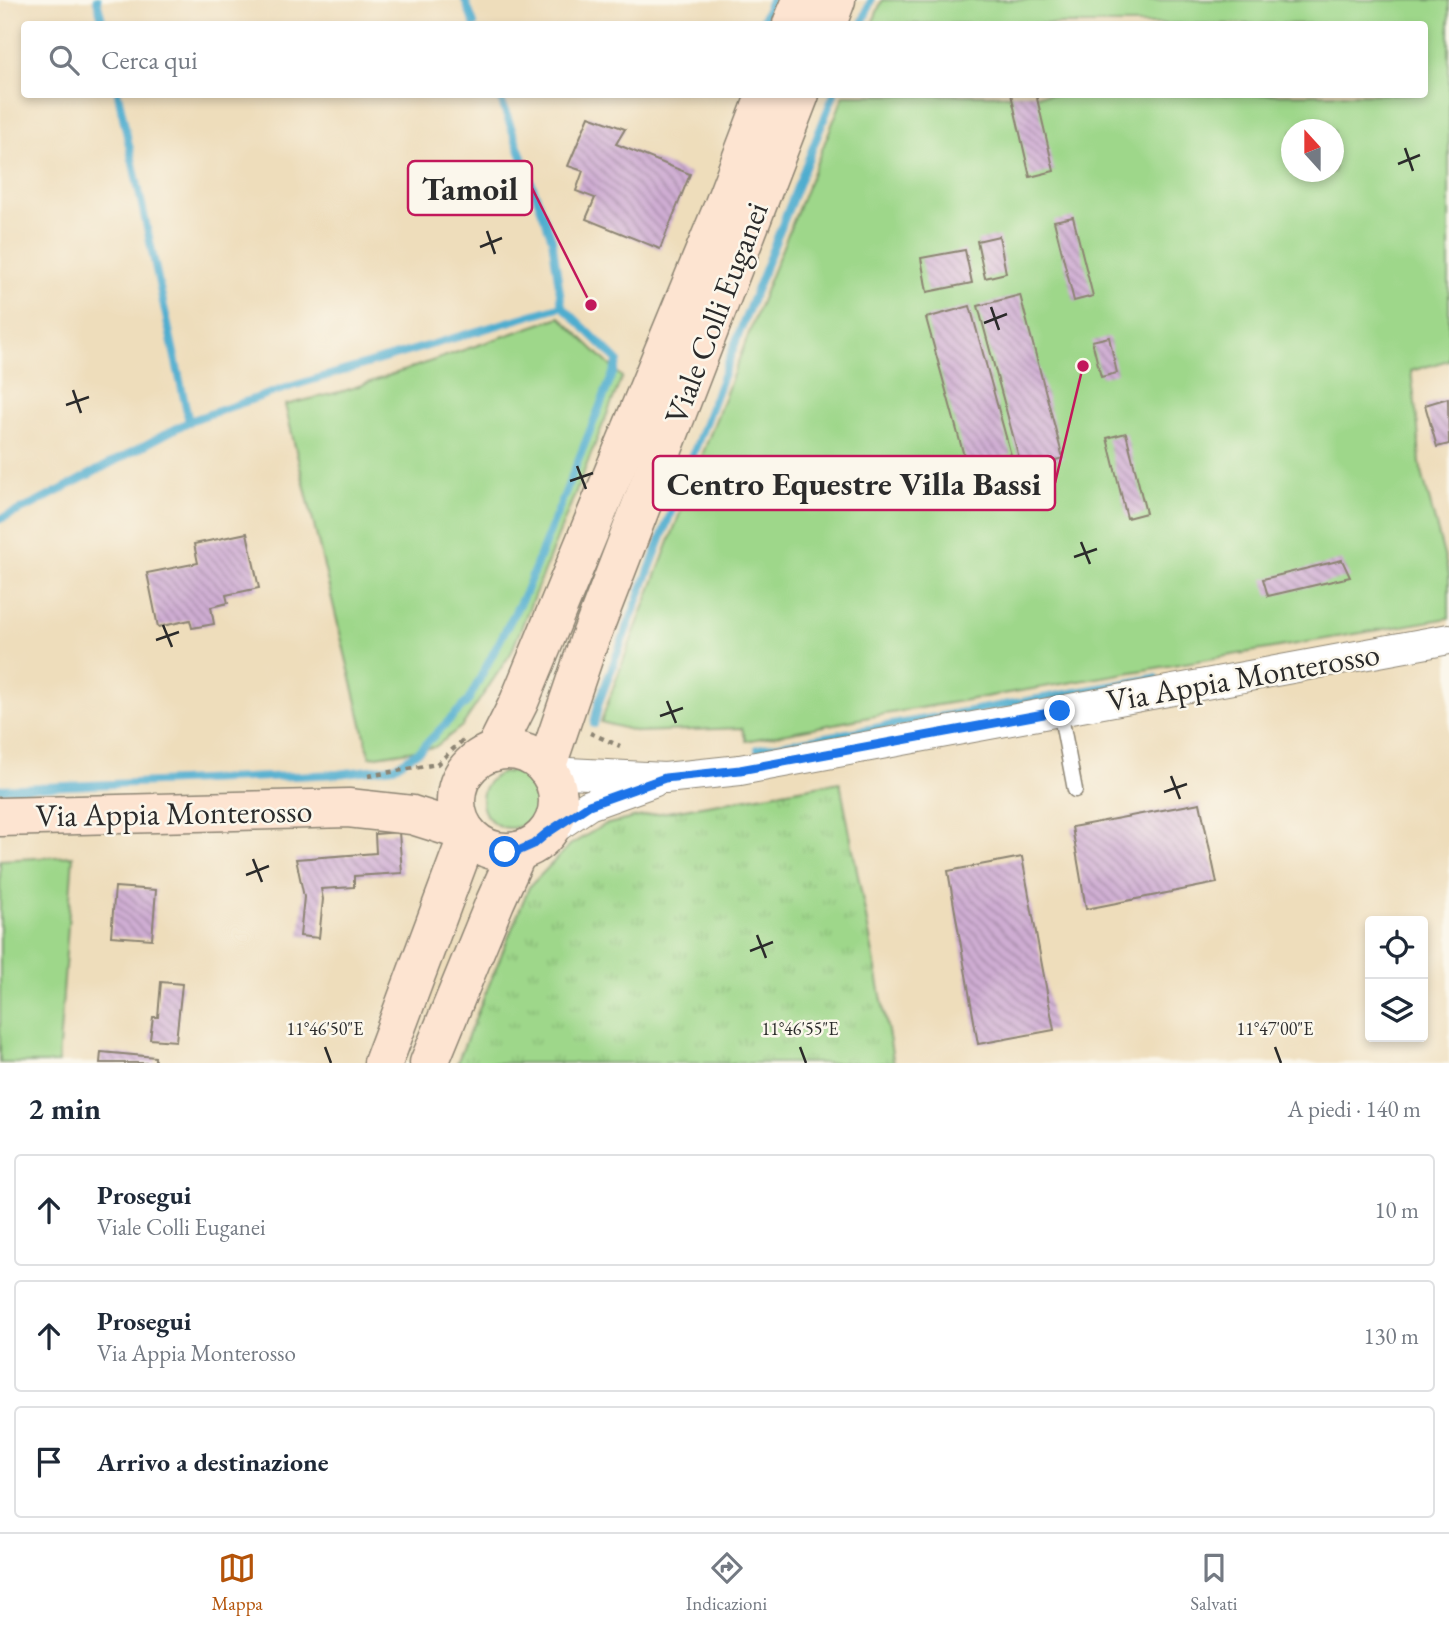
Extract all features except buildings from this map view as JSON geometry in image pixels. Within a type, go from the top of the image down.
[{"type":"main road","points":[[793,21],[802,0]]},
{"type":"main road","points":[[828,21],[836,0]]},
{"type":"main road","name":"Viale Colli Euganei","points":[[461,778],[469,766],[481,757],[479,745],[519,702],[723,207],[764,98]]},
{"type":"main road","name":"Viale Colli Euganei","points":[[547,770],[561,717],[798,98]]},
{"type":"main road","points":[[429,1063],[495,902],[532,842],[555,819],[558,803],[556,786],[547,770],[535,758],[522,752],[479,745]]},
{"type":"main road","points":[[461,778],[456,791],[456,806],[459,820],[467,834],[491,850],[505,852],[532,842]]},
{"type":"main road","name":"Via Appia Monterosso","points":[[0,817],[354,792],[413,796],[461,778]]},
{"type":"main road","name":"Via Appia Monterosso","points":[[354,792],[467,834]]},
{"type":"main road","points":[[383,1063],[467,834]]},
{"type":"street","name":"Via Appia Monterosso","points":[[547,770],[665,778],[740,770],[1449,639]]},
{"type":"street","name":"Via Appia Monterosso","points":[[532,842],[589,805],[665,778]]},
{"type":"lane","points":[[1060,711],[1075,790]]},
{"type":"path","points":[[561,717],[603,740],[623,746]]},
{"type":"path","points":[[354,792],[437,764],[479,745]]},
{"type":"green space","points":[[882,0],[1449,0],[1449,360],[1411,371],[1420,465],[1449,574],[1449,618],[885,714],[746,741],[742,728],[638,732],[601,722],[769,281],[843,98],[1428,98],[1428,21],[873,21]]},
{"type":"green space","points":[[560,317],[622,377],[511,653],[462,726],[435,747],[370,757],[285,405],[344,391]]},
{"type":"green space","points":[[510,772],[521,774],[530,780],[536,789],[536,811],[530,820],[521,826],[510,828],[499,826],[490,820],[484,811],[482,800],[484,789],[490,780],[499,774]]},
{"type":"green space","points":[[840,782],[894,1063],[457,1063],[529,887],[570,845],[604,825],[638,817]]},
{"type":"green space","points":[[73,856],[58,1063],[0,1063],[0,860]]},
{"type":"waterway","points":[[97,0],[102,21]]},
{"type":"waterway","points":[[465,0],[473,21]]},
{"type":"waterway","points":[[762,21],[771,0]]},
{"type":"waterway","points":[[863,21],[871,0]]},
{"type":"waterway","points":[[119,98],[189,422]]},
{"type":"waterway","points":[[500,98],[552,239],[562,306]]},
{"type":"waterway","points":[[594,724],[599,702],[740,331],[832,98]]},
{"type":"waterway","points":[[0,519],[34,504],[192,420],[289,387],[562,306],[618,361],[525,593],[468,701],[419,751],[394,767],[338,774],[0,789]]},
{"type":"waterway","points":[[758,749],[1155,678]]},
{"type":"place","name":"Tamoil","points":[[591,305]]},
{"type":"place","name":"Centro Equestre Villa Bassi","points":[[1083,366]]},
{"type":"route","points":[[505,852],[518,851],[534,844],[589,805],[665,778],[740,770],[1060,711]]}]
